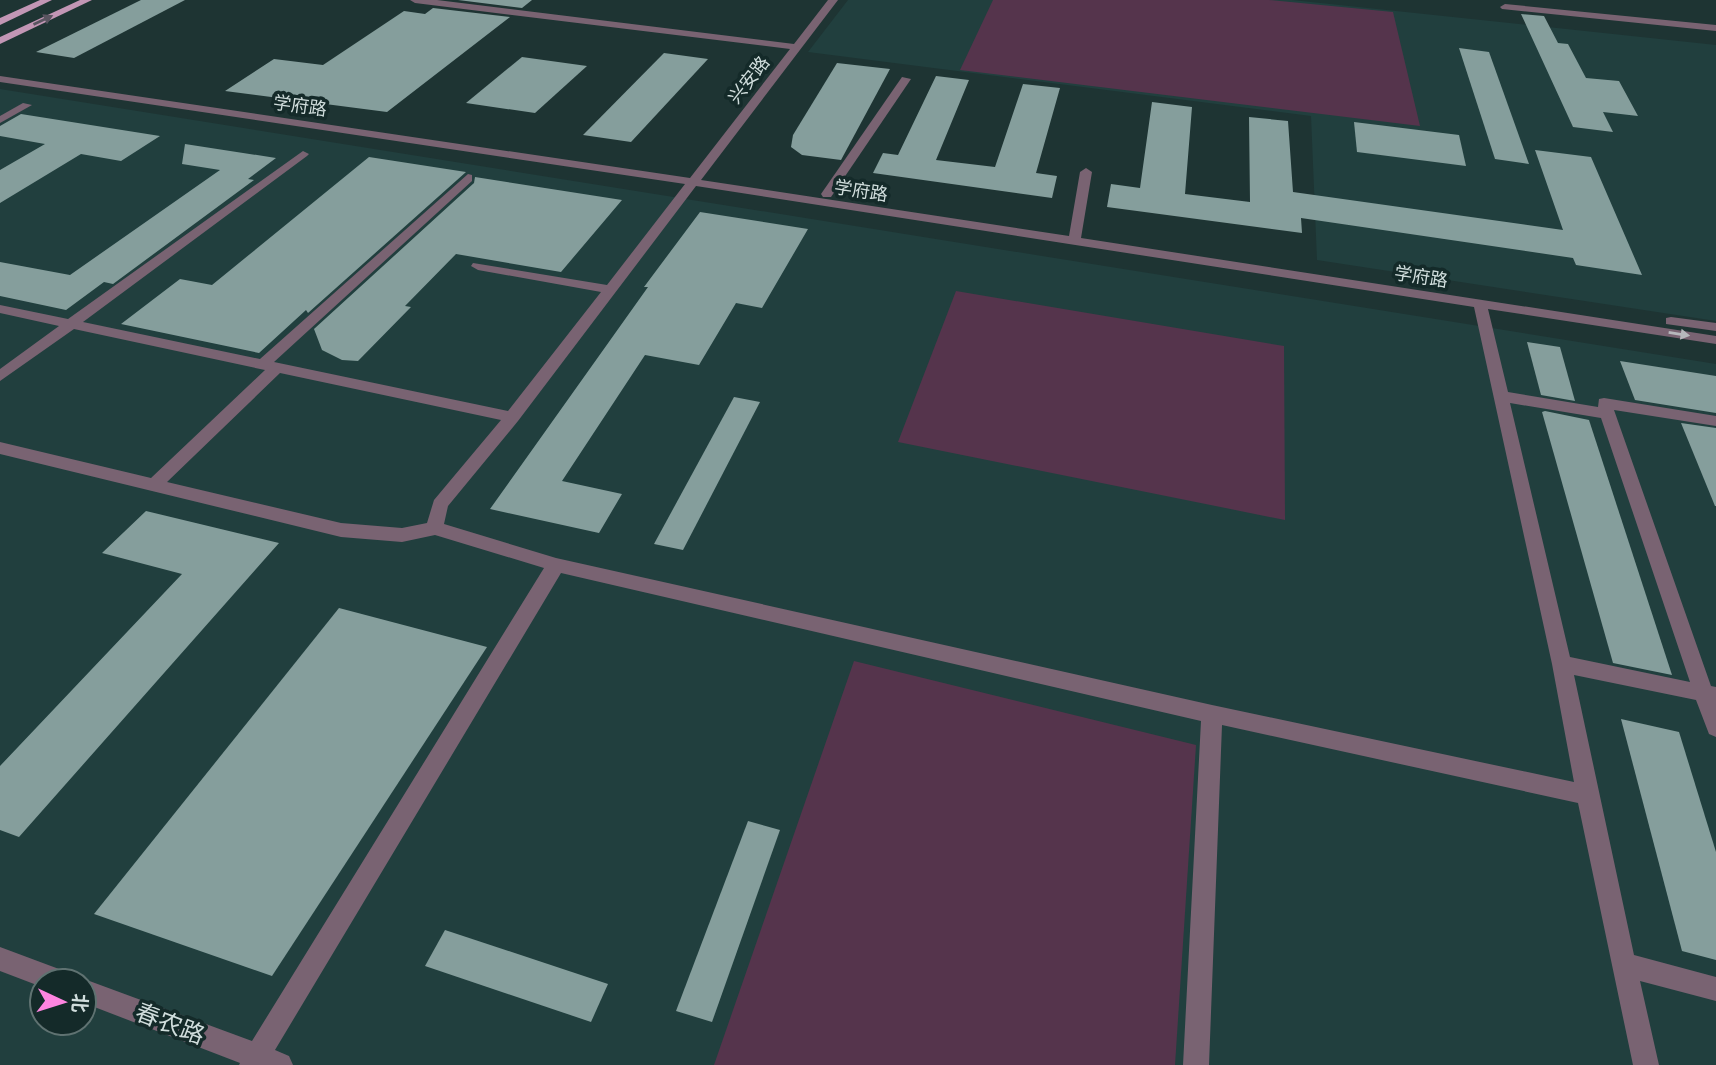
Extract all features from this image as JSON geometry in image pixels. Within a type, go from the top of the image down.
[{"type":"main road","points":[[0,22],[47,0]]},
{"type":"main road","points":[[0,41],[87,0]]},
{"type":"street","points":[[415,0],[525,10],[797,47]]},
{"type":"street","name":"兴安路","points":[[435,528],[440,504],[512,417],[834,0]]},
{"type":"street","points":[[1505,6],[1716,28]]},
{"type":"street","name":"学府路","points":[[0,72],[695,178],[1716,340]]},
{"type":"street","name":"学府路","points":[[0,79],[695,178],[827,194],[1075,238],[1716,327]]},
{"type":"street","points":[[827,194],[906,79]]},
{"type":"street","points":[[0,120],[27,105]]},
{"type":"street","points":[[0,376],[303,153]]},
{"type":"street","points":[[1075,238],[1086,172]]},
{"type":"street","points":[[154,485],[270,366],[468,178]]},
{"type":"street","points":[[478,267],[609,289]]},
{"type":"street","points":[[1480,303],[1563,664],[1587,795],[1646,1065]]},
{"type":"street","points":[[0,309],[512,417]]},
{"type":"street","points":[[1501,396],[1716,421]]},
{"type":"street","points":[[1606,408],[1710,695],[1716,728]]},
{"type":"street","points":[[0,448],[341,530],[402,535],[435,528],[556,565],[1212,714],[1587,795]]},
{"type":"street","points":[[263,1062],[556,565]]},
{"type":"street","points":[[1563,664],[1710,695]]},
{"type":"street","points":[[1196,1065],[1212,714]]},
{"type":"street","points":[[0,959],[28,970]]},
{"type":"street","points":[[1625,965],[1716,989]]},
{"type":"street","name":"春农路","points":[[98,997],[263,1062]]},
{"type":"shaded area","points":[[848,0],[1292,0],[1716,45],[1716,321],[1317,260],[1311,116],[808,52]]},
{"type":"shaded area","points":[[993,0],[1269,0],[1393,12],[1420,126],[960,70]]},
{"type":"shaded area","points":[[0,89],[1716,364],[1716,1065],[0,1065]]},
{"type":"shaded area","points":[[956,291],[1284,346],[1285,520],[898,442]]},
{"type":"shaded area","points":[[854,661],[1196,745],[1175,1065],[714,1065]]},
{"type":"building","points":[[141,0],[185,0],[74,58],[36,52]]},
{"type":"building","points":[[458,0],[532,0],[522,8]]},
{"type":"building","points":[[433,8],[510,17],[387,112],[225,91],[274,59],[323,65],[404,11],[425,14]]},
{"type":"building","points":[[1521,14],[1544,16],[1558,43],[1568,44],[1586,78],[1619,81],[1638,116],[1603,112],[1613,132],[1573,127]]},
{"type":"building","points":[[1459,48],[1489,52],[1529,164],[1495,159]]},
{"type":"building","points":[[664,53],[708,59],[631,142],[583,135]]},
{"type":"building","points":[[522,57],[587,66],[535,113],[466,103]]},
{"type":"building","points":[[837,63],[890,69],[841,160],[802,155],[791,147],[793,135]]},
{"type":"building","points":[[936,76],[969,80],[936,160],[995,167],[1023,84],[1060,88],[1036,173],[1057,176],[1052,198],[873,173],[883,153],[898,155]]},
{"type":"building","points":[[1152,102],[1192,107],[1185,194],[1250,202],[1249,117],[1288,121],[1293,192],[1563,230],[1535,150],[1591,157],[1642,275],[1576,265],[1573,258],[1301,218],[1302,233],[1107,207],[1111,184],[1140,188]]},
{"type":"building","points":[[21,114],[160,136],[121,161],[81,154],[0,203],[0,170],[45,144],[0,136],[0,126]]},
{"type":"building","points":[[1354,122],[1459,135],[1466,166],[1357,152]]},
{"type":"building","points":[[185,144],[276,158],[248,179],[254,180],[113,284],[104,282],[66,310],[0,296],[0,262],[70,275],[220,170],[182,164]]},
{"type":"building","points":[[369,157],[466,172],[308,313],[306,310],[259,353],[121,324],[180,279],[212,285]]},
{"type":"building","points":[[475,177],[622,200],[561,272],[456,254],[405,306],[411,307],[358,361],[342,360],[322,350],[314,329],[474,183]]},
{"type":"building","points":[[700,212],[808,229],[762,308],[736,303],[699,365],[645,355],[562,481],[622,494],[599,533],[490,509],[648,287],[644,287]]},
{"type":"building","points":[[1527,342],[1560,347],[1575,401],[1541,395]]},
{"type":"building","points":[[1620,361],[1716,376],[1716,413],[1635,400]]},
{"type":"building","points":[[734,397],[760,402],[683,550],[654,544]]},
{"type":"building","points":[[1542,412],[1589,420],[1672,675],[1613,663]]},
{"type":"building","points":[[1681,423],[1716,428],[1716,506],[1715,506]]},
{"type":"building","points":[[146,511],[279,543],[19,837],[0,830],[0,766],[182,574],[102,553]]},
{"type":"building","points":[[339,608],[487,647],[272,976],[94,914]]},
{"type":"building","points":[[1621,719],[1679,732],[1716,852],[1716,960],[1682,951]]},
{"type":"building","points":[[748,821],[780,830],[712,1022],[676,1011]]},
{"type":"building","points":[[445,930],[608,984],[591,1022],[425,966]]}]
